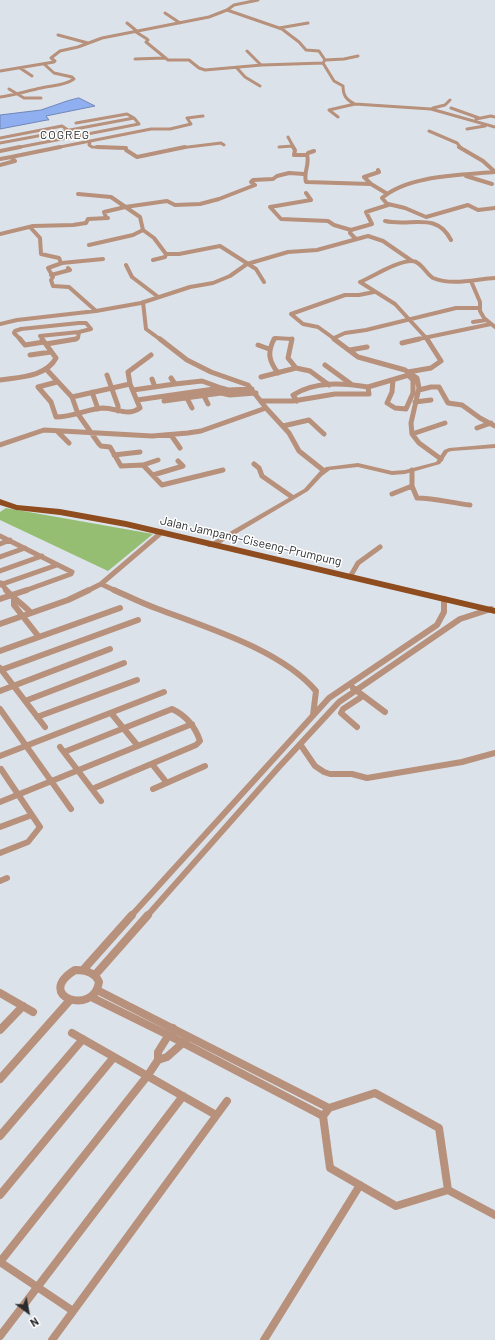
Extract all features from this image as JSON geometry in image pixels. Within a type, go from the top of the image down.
[{"type":"main road","name":"Jalan Jampang–Ciseeng–Prumpung","points":[[0,502],[16,507],[83,516],[162,532],[211,545],[493,610]]},
{"type":"street","points":[[0,70],[55,62],[51,58],[55,53],[105,37],[213,16],[234,5],[258,0]]},
{"type":"street","points":[[227,10],[279,28],[299,42],[306,50],[319,51],[334,81],[343,86],[343,93],[345,97],[350,102],[355,104]]},
{"type":"street","points":[[165,13],[180,23]]},
{"type":"street","points":[[127,23],[147,39],[146,42],[165,58],[170,60],[189,60],[199,68],[205,70],[324,61],[358,56]]},
{"type":"street","points":[[279,28],[308,23]]},
{"type":"street","points":[[58,35],[88,43]]},
{"type":"street","points":[[247,52],[261,65]]},
{"type":"street","points":[[135,59],[165,58]]},
{"type":"street","points":[[0,97],[16,95],[36,88],[67,84],[74,79],[54,73],[44,64]]},
{"type":"street","points":[[236,67],[248,79],[260,86]]},
{"type":"street","points":[[20,68],[32,76]]},
{"type":"street","points":[[9,89],[16,95],[23,98],[32,100],[41,98]]},
{"type":"street","points":[[431,109],[445,105],[450,100]]},
{"type":"street","points":[[338,117],[329,110],[355,104],[431,109],[495,127]]},
{"type":"street","points":[[451,108],[479,118]]},
{"type":"street","points":[[0,151],[139,124],[129,114],[125,114],[76,123],[81,128]]},
{"type":"street","points":[[0,159],[151,129],[162,130],[187,126],[191,124],[187,118],[203,116]]},
{"type":"street","points":[[0,143],[134,118]]},
{"type":"street","points":[[471,120],[479,118],[495,118]]},
{"type":"street","points":[[479,123],[495,118]]},
{"type":"street","points":[[467,129],[487,125]]},
{"type":"street","points":[[0,138],[62,126],[68,130]]},
{"type":"street","points":[[74,129],[91,142]]},
{"type":"street","points":[[429,131],[457,143],[459,147],[483,161],[495,172]]},
{"type":"street","points":[[51,134],[60,140]]},
{"type":"street","points":[[8,136],[14,141]]},
{"type":"street","points":[[288,137],[296,151],[294,155],[307,155],[308,152],[314,151]]},
{"type":"street","points":[[91,142],[88,145],[96,148],[124,148],[137,157],[196,146],[221,143],[224,145]]},
{"type":"street","points":[[279,147],[293,146]]},
{"type":"street","points":[[23,147],[31,153]]},
{"type":"street","points":[[307,155],[309,163],[304,174],[305,181],[340,184],[370,184]]},
{"type":"street","points":[[0,165],[15,161],[11,157]]},
{"type":"street","points":[[378,170],[379,172],[364,177],[370,184],[386,193]]},
{"type":"street","points":[[495,172],[426,180],[386,193],[382,199],[388,204],[405,208],[426,217],[468,205],[478,210],[495,208]]},
{"type":"street","points":[[0,234],[14,233],[30,227],[78,225],[86,223],[88,220],[108,218],[104,212],[125,207],[167,201],[175,205],[200,204],[219,199],[254,185],[251,182],[253,180],[273,179],[290,173],[304,174]]},
{"type":"street","points":[[463,175],[492,184]]},
{"type":"street","points":[[306,193],[311,200],[270,207],[281,219],[328,221],[334,225],[351,230],[391,220]]},
{"type":"street","points":[[78,194],[111,197],[140,217],[143,230],[154,238],[166,254]]},
{"type":"street","points":[[372,224],[366,212],[388,204]]},
{"type":"street","points":[[385,221],[399,224],[418,221],[433,223],[446,231],[452,240]]},
{"type":"street","points":[[30,227],[40,238],[41,254],[48,254],[52,257],[59,258],[61,263]]},
{"type":"street","points":[[89,245],[133,235],[143,230]]},
{"type":"street","points":[[351,230],[350,233],[356,239]]},
{"type":"street","points":[[0,324],[143,302],[190,287],[213,283],[230,276],[247,264],[288,252],[317,250],[370,236],[381,240],[412,261],[416,262],[426,273],[434,278],[471,281],[495,278]]},
{"type":"street","points":[[166,254],[179,254],[220,246],[258,272],[260,279],[264,282]]},
{"type":"street","points":[[153,260],[165,258],[166,254]]},
{"type":"street","points":[[96,310],[69,287],[53,286],[51,280],[54,277],[48,267],[61,263],[103,259]]},
{"type":"street","points":[[297,401],[293,395],[307,388],[351,384],[368,387],[409,374],[418,369],[429,369],[440,363],[440,360],[426,338],[395,304],[360,282],[392,267],[412,261]]},
{"type":"street","points":[[126,265],[132,276],[158,296]]},
{"type":"street","points":[[52,275],[70,270],[68,268]]},
{"type":"street","points":[[471,281],[480,302],[479,308],[486,320],[493,326]]},
{"type":"street","points":[[374,292],[359,296],[345,295],[291,314],[303,324],[318,327],[361,358],[409,374],[419,380],[411,423],[412,434],[419,443],[441,459]]},
{"type":"street","points":[[143,302],[146,329],[151,334],[187,360],[211,372],[248,385],[256,393],[266,408],[290,433],[299,451],[323,470]]},
{"type":"street","points":[[334,338],[349,332],[366,330],[456,308],[479,308]]},
{"type":"street","points":[[0,380],[33,374],[46,369],[56,359],[29,319]]},
{"type":"street","points":[[474,322],[486,320]]},
{"type":"street","points":[[40,336],[79,332],[91,329],[85,323],[21,329],[15,331],[14,333],[25,345],[75,340],[78,338],[79,332]]},
{"type":"street","points":[[402,343],[493,326]]},
{"type":"street","points":[[278,373],[269,362],[268,357],[269,349],[275,338],[292,339],[288,358],[296,368]]},
{"type":"street","points":[[258,346],[269,349]]},
{"type":"street","points":[[350,350],[366,347]]},
{"type":"street","points":[[30,355],[51,352]]},
{"type":"street","points":[[57,382],[38,387],[51,402],[56,417],[106,408],[127,413],[140,409],[130,384],[128,372],[151,355]]},
{"type":"street","points":[[325,365],[351,384]]},
{"type":"street","points":[[261,377],[296,368],[310,371],[329,385]]},
{"type":"street","points":[[46,369],[72,397],[78,414],[93,433],[99,444],[110,448],[121,466],[143,465],[158,460]]},
{"type":"street","points":[[392,380],[392,392],[387,403],[395,408],[406,409],[413,393],[413,380],[409,374]]},
{"type":"street","points":[[106,375],[118,406],[118,411]]},
{"type":"street","points":[[171,378],[175,384]]},
{"type":"street","points":[[152,379],[163,399]]},
{"type":"street","points":[[133,390],[202,381],[228,390],[252,389]]},
{"type":"street","points":[[72,397],[111,387],[130,384]]},
{"type":"street","points":[[418,390],[427,389],[433,386],[439,387],[448,403],[462,405],[493,425]]},
{"type":"street","points":[[262,401],[297,401],[335,394],[369,394],[368,387]]},
{"type":"street","points":[[163,399],[221,388]]},
{"type":"street","points":[[92,392],[98,409]]},
{"type":"street","points":[[137,400],[187,398],[222,393],[230,395],[256,393]]},
{"type":"street","points":[[204,396],[208,404]]},
{"type":"street","points":[[187,398],[192,408]]},
{"type":"street","points":[[415,402],[431,400]]},
{"type":"street","points":[[0,445],[44,430],[152,436],[201,431],[266,408]]},
{"type":"street","points":[[283,426],[309,420],[324,434]]},
{"type":"street","points":[[412,434],[445,423]]},
{"type":"street","points":[[477,428],[493,425]]},
{"type":"street","points":[[57,431],[69,443]]},
{"type":"street","points":[[172,435],[180,448]]},
{"type":"street","points":[[152,436],[156,442]]},
{"type":"street","points":[[211,545],[312,484],[323,470],[333,467],[358,465],[392,473],[412,470],[438,463],[446,451],[451,449],[495,446]]},
{"type":"street","points":[[114,455],[140,452]]},
{"type":"street","points":[[153,475],[183,466],[178,461]]},
{"type":"street","points":[[254,464],[259,468],[264,477],[292,497]]},
{"type":"street","points":[[143,465],[162,485],[223,470]]},
{"type":"street","points":[[412,470],[412,486],[417,498],[435,498],[446,502],[470,505]]},
{"type":"street","points":[[392,494],[412,486]]},
{"type":"street","points":[[0,624],[68,600],[103,583],[112,577],[162,532]]},
{"type":"street","points":[[0,536],[71,571],[71,574],[12,598],[0,599]]},
{"type":"street","points":[[0,544],[10,540]]},
{"type":"street","points":[[350,577],[362,560],[380,547]]},
{"type":"street","points":[[0,557],[25,548]]},
{"type":"street","points":[[0,571],[42,556]]},
{"type":"street","points":[[39,637],[14,605],[12,598],[1,584],[58,565]]},
{"type":"street","points":[[103,583],[157,609],[200,624],[252,646],[295,671],[305,678],[316,691],[313,715]]},
{"type":"street","points":[[12,598],[23,604],[31,613]]},
{"type":"street","points":[[83,970],[329,698],[437,625],[444,612],[444,599]]},
{"type":"street","points":[[0,651],[120,608]]},
{"type":"street","points":[[95,975],[338,702],[460,619],[493,610]]},
{"type":"street","points":[[45,727],[1,669],[138,620]]},
{"type":"street","points":[[425,634],[432,638]]},
{"type":"street","points":[[0,691],[110,649]]},
{"type":"street","points":[[25,701],[124,663]]},
{"type":"street","points":[[37,717],[137,680]]},
{"type":"street","points":[[348,685],[385,712]]},
{"type":"street","points":[[0,756],[164,692]]},
{"type":"street","points":[[356,727],[341,713],[363,696]]},
{"type":"street","points":[[0,709],[71,809]]},
{"type":"street","points":[[92,789],[191,748],[200,741],[192,724],[186,716],[172,709],[124,729],[62,750],[101,802]]},
{"type":"street","points":[[111,713],[138,746]]},
{"type":"street","points":[[0,802],[192,724]]},
{"type":"street","points":[[300,744],[315,766],[324,772],[330,774],[352,774],[367,778],[462,762],[495,753]]},
{"type":"street","points":[[152,764],[167,782]]},
{"type":"street","points":[[269,765],[278,768]]},
{"type":"street","points":[[152,789],[205,766]]},
{"type":"street","points":[[0,853],[28,842],[40,827],[19,794],[3,778],[1,769]]},
{"type":"street","points":[[0,827],[32,814]]},
{"type":"street","points":[[75,970],[83,970],[90,971],[95,975],[98,985],[97,990],[91,997],[84,1000],[70,1000],[63,996],[60,991],[59,984],[62,978],[75,970]]},
{"type":"street","points":[[97,990],[170,1032],[183,1044],[324,1116]]},
{"type":"street","points":[[0,992],[33,1012]]},
{"type":"street","points":[[91,997],[170,1032],[188,1036],[329,1108]]},
{"type":"street","points":[[0,1079],[70,1000]]},
{"type":"street","points":[[0,1030],[23,1006]]},
{"type":"street","points":[[73,1311],[0,1262],[148,1075],[158,1060],[158,1052],[170,1032]]},
{"type":"street","points":[[72,1033],[216,1115]]},
{"type":"street","points":[[158,1060],[167,1057],[183,1044],[188,1036]]},
{"type":"street","points":[[0,1136],[83,1039]]},
{"type":"street","points":[[0,1195],[114,1057]]},
{"type":"street","points":[[448,1190],[439,1128],[375,1093],[329,1108],[324,1116],[330,1168],[396,1206],[448,1190],[495,1215]]},
{"type":"street","points":[[0,1336],[183,1096]]},
{"type":"street","points":[[52,1340],[227,1101]]},
{"type":"street","points":[[264,1340],[360,1185]]},
{"type":"green space","points":[[6,508],[153,534],[108,571],[0,520],[0,512]]},
{"type":"water","points":[[79,98],[95,106],[46,116],[49,120],[0,129],[0,115],[41,110]]},
{"type":"district","name":"COGREG","points":[[65,135]]}]
